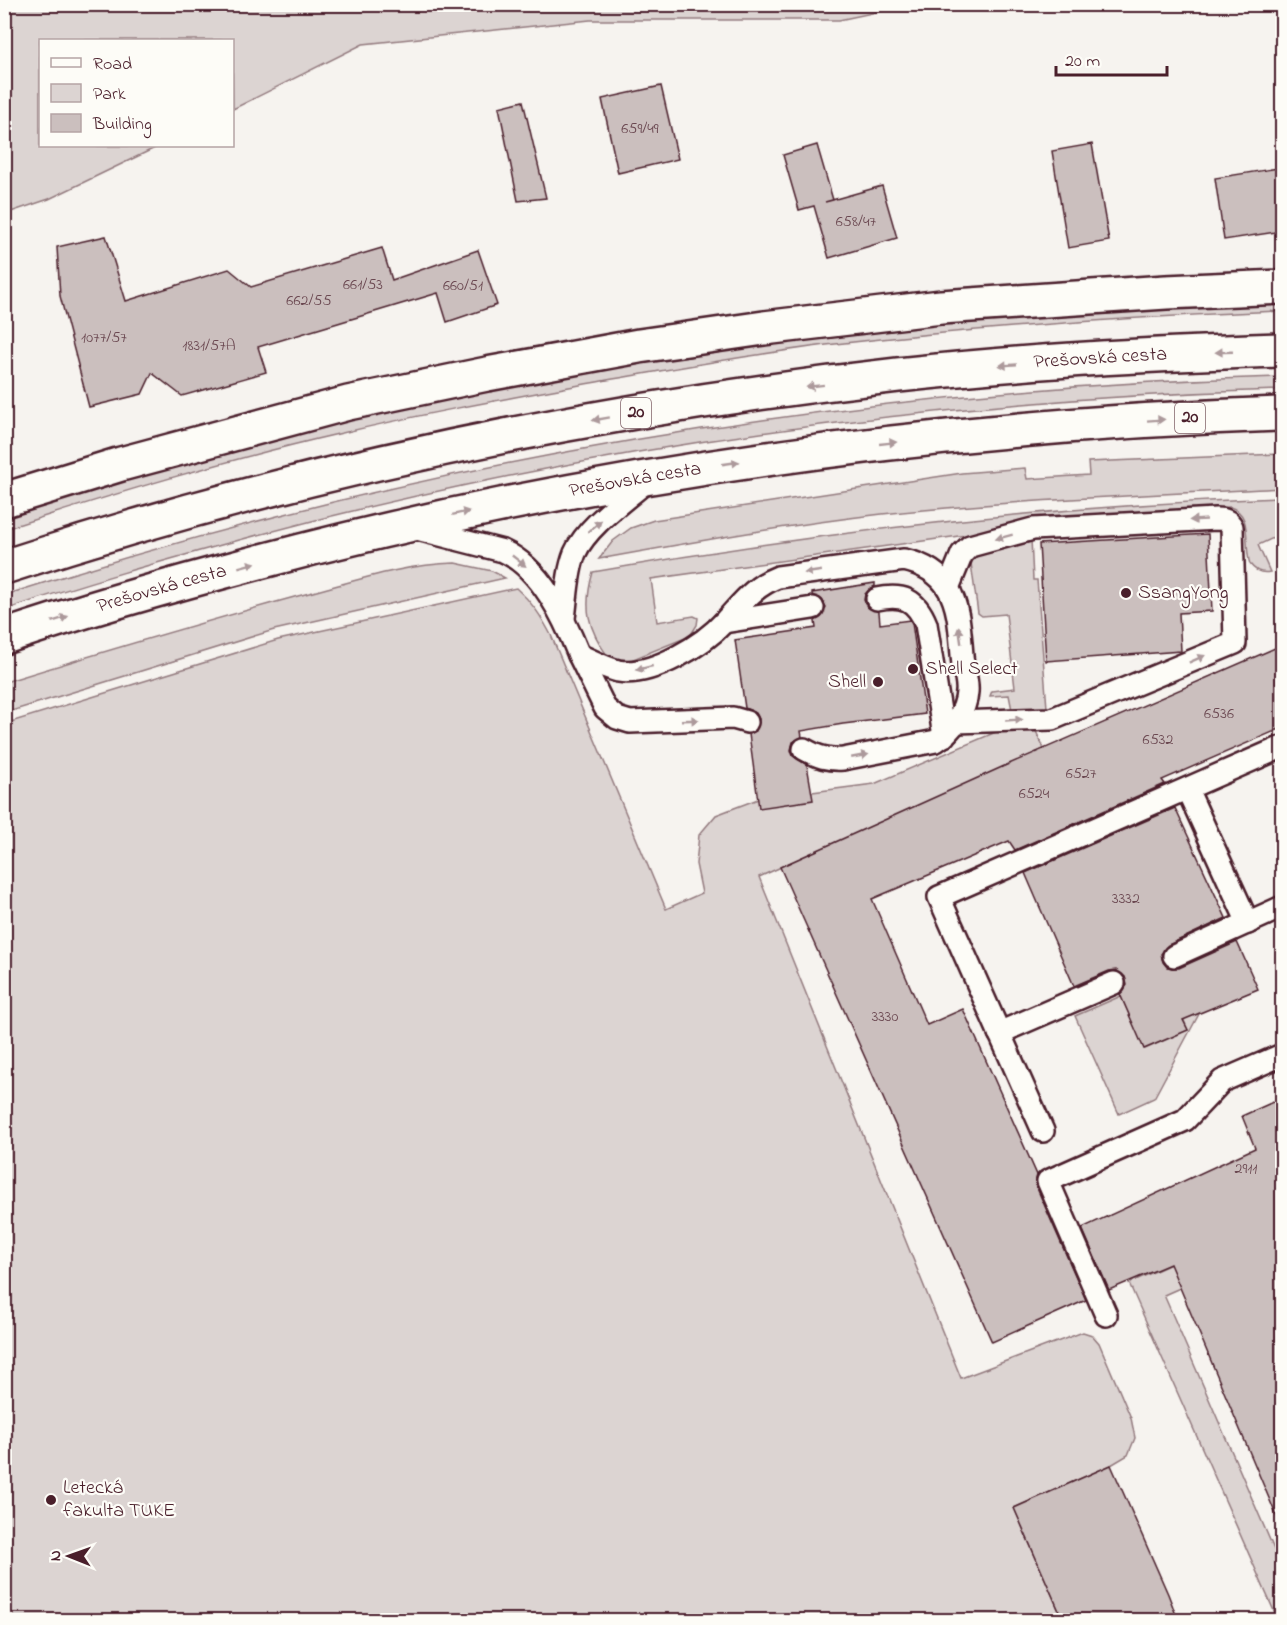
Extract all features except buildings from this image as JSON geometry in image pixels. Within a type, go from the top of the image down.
[{"type":"main road","points":[[4,500],[121,464],[348,403],[639,346],[764,328],[941,307],[1155,292],[1282,287]]},
{"type":"main road","name":"Prešovská cesta","points":[[4,567],[291,484],[388,461],[621,415],[799,387],[932,372],[1099,358],[1282,350]]},
{"type":"main road","name":"Prešovská cesta","points":[[4,637],[201,577],[404,526],[652,475],[830,450],[975,434],[1185,418],[1282,414]]},
{"type":"lane","points":[[564,618],[570,570],[581,542],[591,530],[652,475]]},
{"type":"lane","points":[[948,588],[962,554],[970,546],[1033,529],[1216,519],[1230,522],[1232,527],[1235,643],[1052,719],[950,729]]},
{"type":"lane","points":[[404,526],[503,551],[514,556],[530,571],[564,618],[605,708],[617,718],[630,722],[733,718],[747,722]]},
{"type":"lane","points":[[579,655],[618,671],[645,669],[698,646],[752,591],[763,583],[778,577],[904,560],[920,563],[934,572],[948,588],[956,606],[967,692],[963,709],[950,729],[927,743],[843,759],[829,760],[804,749]]},
{"type":"lane","points":[[877,599],[892,596],[903,597],[921,612],[926,624],[950,729]]},
{"type":"lane","points":[[724,622],[813,608]]},
{"type":"lane","points":[[1043,1131],[939,897],[1282,747]]},
{"type":"lane","points":[[1187,789],[1248,922]]},
{"type":"lane","points":[[1174,956],[1282,907]]},
{"type":"lane","points":[[999,1034],[1114,982]]},
{"type":"lane","points":[[1106,1315],[1048,1181],[1185,1120],[1222,1081],[1282,1055]]},
{"type":"green space","points":[[5,4],[910,4],[839,20],[590,20],[363,44],[234,108],[234,39],[39,39],[39,147],[157,147],[49,199],[5,214]]},
{"type":"green space","points":[[1282,300],[1282,311],[1168,316],[940,333],[773,352],[613,379],[441,411],[296,444],[170,478],[5,529],[5,516],[88,488],[334,423],[580,371],[903,322]]},
{"type":"green space","points":[[1282,377],[1282,390],[1151,395],[1020,404],[758,433],[628,454],[499,478],[243,539],[5,610],[5,595],[161,548],[318,506],[476,470],[636,440],[796,415],[957,397],[1119,384]]},
{"type":"green space","points":[[1282,454],[1282,488],[1032,501],[882,514],[705,540],[599,559],[613,541],[631,528],[654,520],[962,473],[1025,468],[1027,479],[1089,475],[1088,462]]},
{"type":"green space","points":[[1282,498],[1282,534],[1258,545],[1270,572],[1258,571],[1250,564],[1245,523],[1242,516],[1230,507],[1029,519],[966,535],[651,579],[657,622],[694,616],[698,618],[697,625],[690,636],[631,660],[609,658],[596,637],[589,617],[588,596],[593,572],[679,557],[851,533],[1022,514]]},
{"type":"green space","points":[[1031,539],[1033,580],[1037,580],[1047,708],[1012,710],[1009,695],[990,696],[992,691],[1015,688],[1006,614],[982,616],[978,613],[970,556]]},
{"type":"green space","points":[[455,563],[492,571],[505,578],[274,630],[5,713],[5,682],[356,580],[395,570]]},
{"type":"green space","points":[[516,588],[536,610],[551,635],[666,909],[702,893],[696,864],[699,835],[716,815],[758,799],[874,784],[996,732],[1035,729],[1044,749],[759,877],[961,1378],[1083,1332],[1092,1335],[1099,1343],[1131,1418],[1135,1438],[1128,1455],[1111,1465],[1014,1508],[1063,1620],[5,1620],[4,724],[278,640]]},
{"type":"green space","points":[[1121,996],[1145,1049],[1188,1030],[1180,1011],[1195,1005],[1199,1014],[1154,1098],[1119,1114],[1075,1016]]},
{"type":"green space","points":[[1282,1214],[1282,1243],[1164,1295],[1282,1568],[1282,1620],[1278,1620],[1129,1283]]},
{"type":"place","name":"SsangYong","points":[[1126,593]]},
{"type":"place","name":"Shell Select","points":[[913,669]]},
{"type":"place","name":"Shell","points":[[878,682]]},
{"type":"place","name":"Letecká fakulta TUKE","points":[[51,1500]]}]
